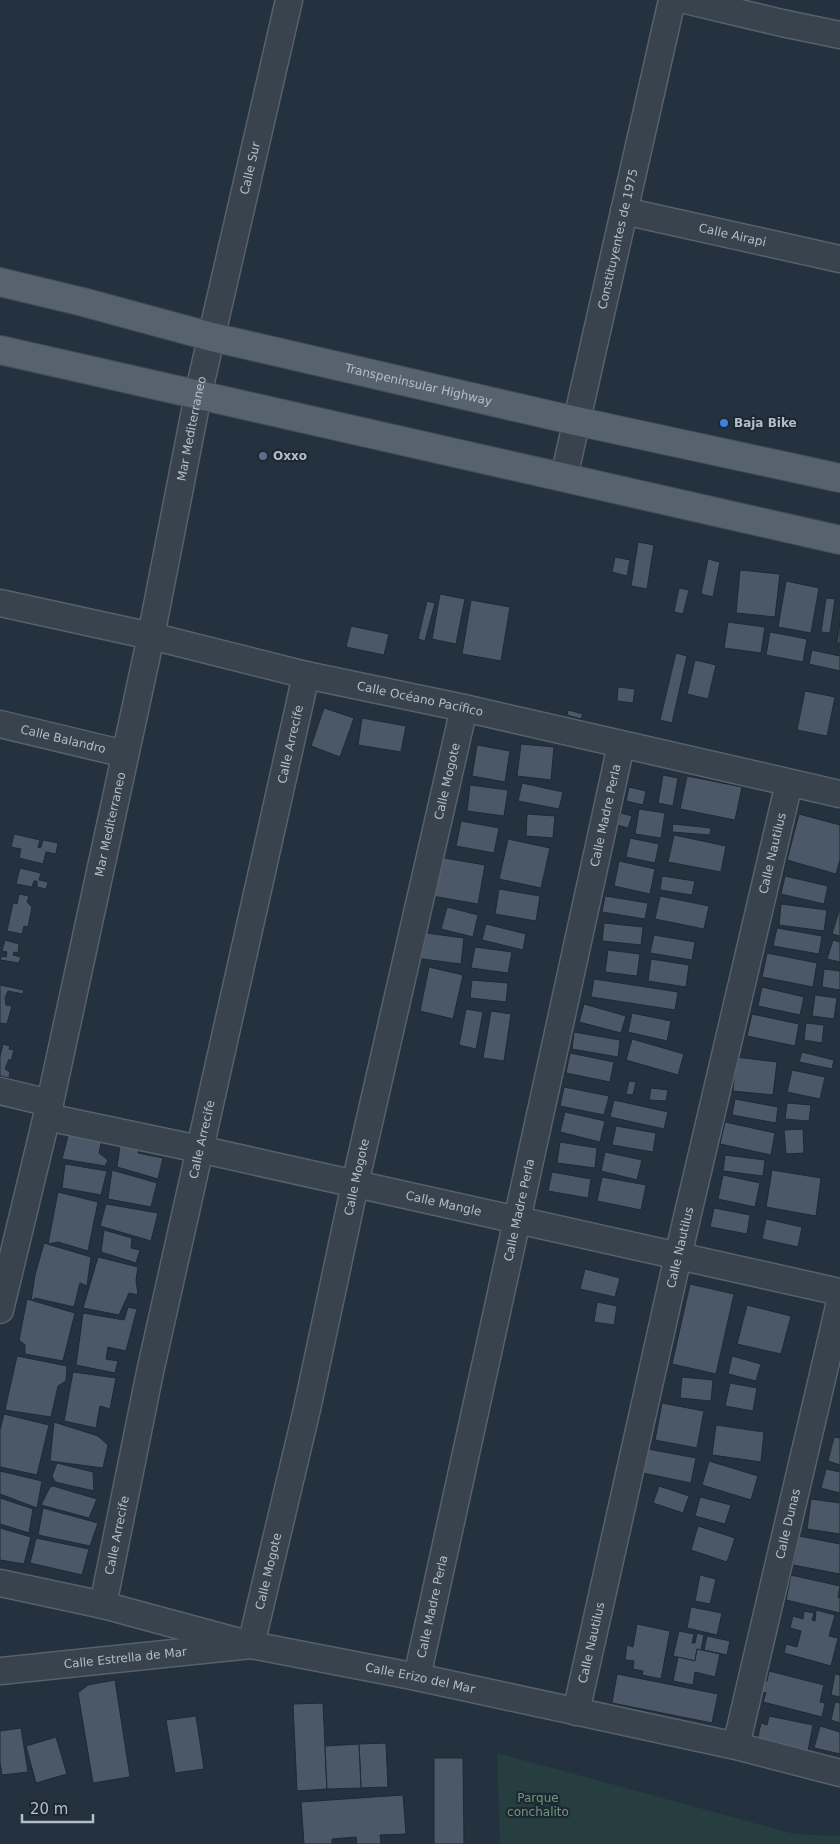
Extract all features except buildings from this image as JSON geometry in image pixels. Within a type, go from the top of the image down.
[{"type":"main road","name":"Transpeninsular Highway","points":[[0,282],[84,302],[212,337],[576,421],[840,478]]},
{"type":"main road","points":[[0,350],[840,540]]},
{"type":"street","name":"Calle Sur","points":[[212,337],[289,0]]},
{"type":"street","name":"Constituyentes de 1975","points":[[564,478],[672,0]]},
{"type":"street","points":[[685,0],[840,36]]},
{"type":"street","name":"Calle Airapi","points":[[624,212],[840,259]]},
{"type":"street","name":"Mar Mediterraneo","points":[[0,1310],[10,1228],[48,1110],[150,636],[198,395],[212,337]]},
{"type":"street","name":"Calle Océano Pacífico","points":[[0,603],[150,636],[306,675],[464,708],[840,794]]},
{"type":"street","name":"Calle Arrecife","points":[[103,1605],[150,1372],[306,675]]},
{"type":"street","name":"Calle Mogote","points":[[251,1645],[307,1409],[355,1184],[464,708]]},
{"type":"street","name":"Calle Balandro","points":[[0,724],[125,754]]},
{"type":"street","name":"Calle Madre Perla","points":[[417,1678],[621,744]]},
{"type":"street","name":"Calle Nautilus","points":[[576,1712],[678,1256],[789,783]]},
{"type":"street","name":"Calle Mangle","points":[[0,1091],[48,1110],[199,1149],[840,1292]]},
{"type":"street","name":"Calle Dunas","points":[[736,1746],[840,1302]]},
{"type":"street","name":"Calle Erizo del Mar","points":[[0,1582],[103,1605],[251,1645],[417,1678],[736,1746],[840,1773]]},
{"type":"street","name":"Calle Estrella de Mar","points":[[0,1671],[251,1645]]},
{"type":"green space","name":"Parque conchalito","points":[[497,1753],[795,1834],[840,1836],[840,1844],[500,1844]]},
{"type":"place","name":"Baja Bike","points":[[724,423]]},
{"type":"place","name":"Oxxo","points":[[263,456]]}]
